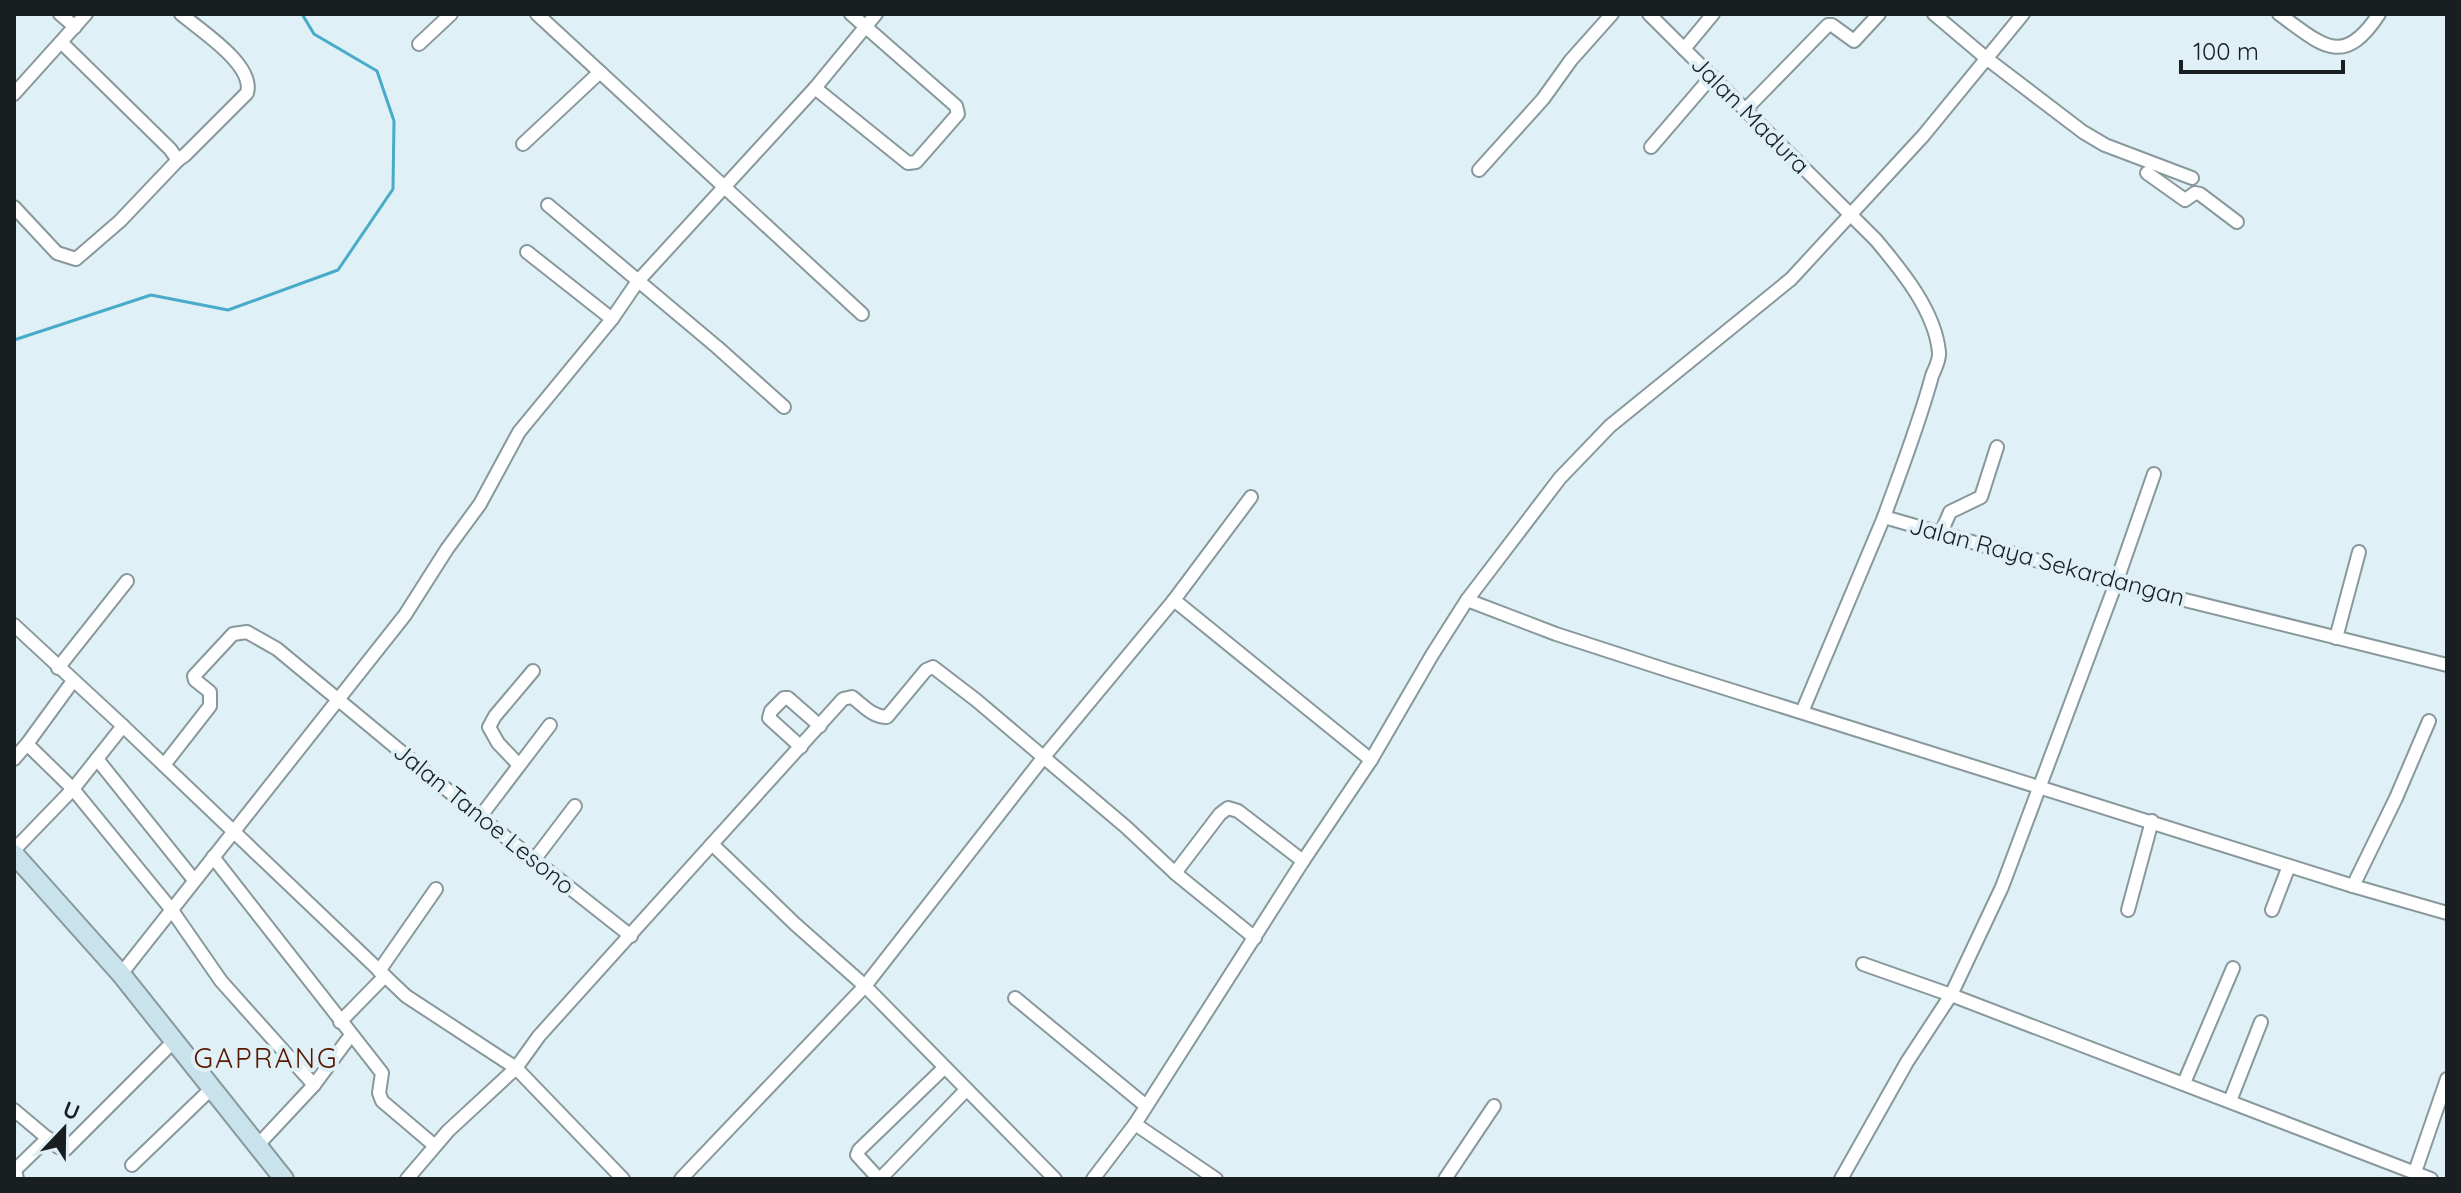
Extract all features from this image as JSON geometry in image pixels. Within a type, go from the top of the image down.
[{"type":"main road","points":[[14,852],[121,974],[284,1179]]},
{"type":"street","points":[[60,14],[75,27]]},
{"type":"street","points":[[14,94],[86,14]]},
{"type":"street","points":[[14,207],[57,253],[76,259],[120,221],[247,93],[248,78],[241,66],[181,14]]},
{"type":"street","points":[[419,44],[451,14]]},
{"type":"street","points":[[537,14],[862,314]]},
{"type":"street","points":[[815,88],[908,163],[916,162],[957,116],[956,106],[851,14]]},
{"type":"street","points":[[121,974],[405,615],[480,504],[519,432],[612,319],[638,281],[815,88],[876,14]]},
{"type":"street","points":[[1479,170],[1543,99],[1571,60],[1612,14]]},
{"type":"street","name":"Jalan Madura","points":[[1649,14],[1852,216]]},
{"type":"street","points":[[1684,49],[1713,14]]},
{"type":"street","points":[[1745,110],[1828,25],[1854,42],[1879,14]]},
{"type":"street","points":[[1934,14],[2066,121],[2105,145],[2192,178]]},
{"type":"street","points":[[1093,1179],[1135,1124],[1371,760],[1467,600],[1560,478],[1610,426],[1791,279],[1923,136],[2023,14]]},
{"type":"street","points":[[2279,14],[2318,41],[2338,48],[2348,46],[2366,33],[2379,14]]},
{"type":"street","points":[[62,43],[149,127],[178,160]]},
{"type":"street","points":[[523,144],[600,72]]},
{"type":"street","points":[[1651,147],[1712,76]]},
{"type":"street","points":[[2147,173],[2185,200],[2195,193],[2200,194],[2237,222]]},
{"type":"street","points":[[548,205],[784,407]]},
{"type":"street","name":"Jalan Raya Sekardangan","points":[[1852,216],[1895,263],[1923,306],[1940,356],[1884,517],[2116,583],[2447,665]]},
{"type":"street","points":[[527,252],[612,319]]},
{"type":"street","points":[[1941,533],[1945,520],[1953,510],[1981,497],[1997,447]]},
{"type":"street","points":[[1841,1179],[1907,1062],[1951,995],[2002,887],[2154,474]]},
{"type":"street","points":[[681,1179],[865,986],[1043,758],[1174,600],[1251,497]]},
{"type":"street","points":[[1802,712],[1884,517]]},
{"type":"street","points":[[2336,638],[2359,552]]},
{"type":"street","points":[[58,668],[127,581]]},
{"type":"street","points":[[1174,600],[1371,760]]},
{"type":"street","points":[[1467,600],[1556,634],[2447,913]]},
{"type":"street","points":[[14,625],[406,996],[516,1068],[623,1179]]},
{"type":"street","name":"Jalan Tanoe Lesono","points":[[164,765],[210,706],[210,692],[194,676],[237,632],[252,634],[277,649],[340,698],[480,817],[631,936]]},
{"type":"street","points":[[407,1179],[435,1146],[516,1068],[539,1036],[848,696],[879,717],[887,717],[926,670],[933,667],[1255,938]]},
{"type":"street","points":[[519,765],[498,743],[489,727],[533,671]]},
{"type":"street","points":[[14,759],[73,681]]},
{"type":"street","points":[[801,747],[769,718],[771,711],[784,698],[788,698],[820,726]]},
{"type":"street","points":[[2353,886],[2429,721]]},
{"type":"street","points":[[480,817],[550,725]]},
{"type":"street","points":[[14,852],[73,789],[123,726]]},
{"type":"street","points":[[27,744],[73,789],[171,909],[221,981],[314,1085]]},
{"type":"street","points":[[97,759],[194,880]]},
{"type":"street","points":[[534,860],[575,806]]},
{"type":"street","points":[[1175,873],[1220,814],[1228,808],[1238,811],[1303,861]]},
{"type":"street","points":[[2128,910],[2152,821]]},
{"type":"street","points":[[712,844],[865,986],[1055,1179]]},
{"type":"street","points":[[213,857],[383,1075],[379,1093],[382,1101],[435,1146]]},
{"type":"street","points":[[2272,910],[2289,866]]},
{"type":"street","points":[[340,1022],[382,974],[436,889]]},
{"type":"street","points":[[1863,964],[2431,1179]]},
{"type":"street","points":[[2184,1083],[2233,968]]},
{"type":"street","points":[[1015,998],[1146,1106]]},
{"type":"street","points":[[2230,1101],[2261,1022]]},
{"type":"street","points":[[258,1145],[314,1085],[351,1035]]},
{"type":"street","points":[[14,1110],[60,1149],[66,1149],[174,1041]]},
{"type":"street","points":[[944,1068],[859,1150],[857,1155],[880,1179],[966,1090]]},
{"type":"street","points":[[2415,1172],[2447,1079]]},
{"type":"street","points":[[132,1165],[212,1088]]},
{"type":"street","points":[[1445,1179],[1494,1106]]},
{"type":"street","points":[[1135,1124],[1216,1179]]},
{"type":"street","points":[[17,1179],[15,1170],[48,1138]]},
{"type":"waterway","points":[[14,340],[151,295],[228,310],[338,270],[393,189],[394,121],[377,71],[314,34],[302,14]]},
{"type":"district","name":"GAPRANG","points":[[266,1058]]}]
